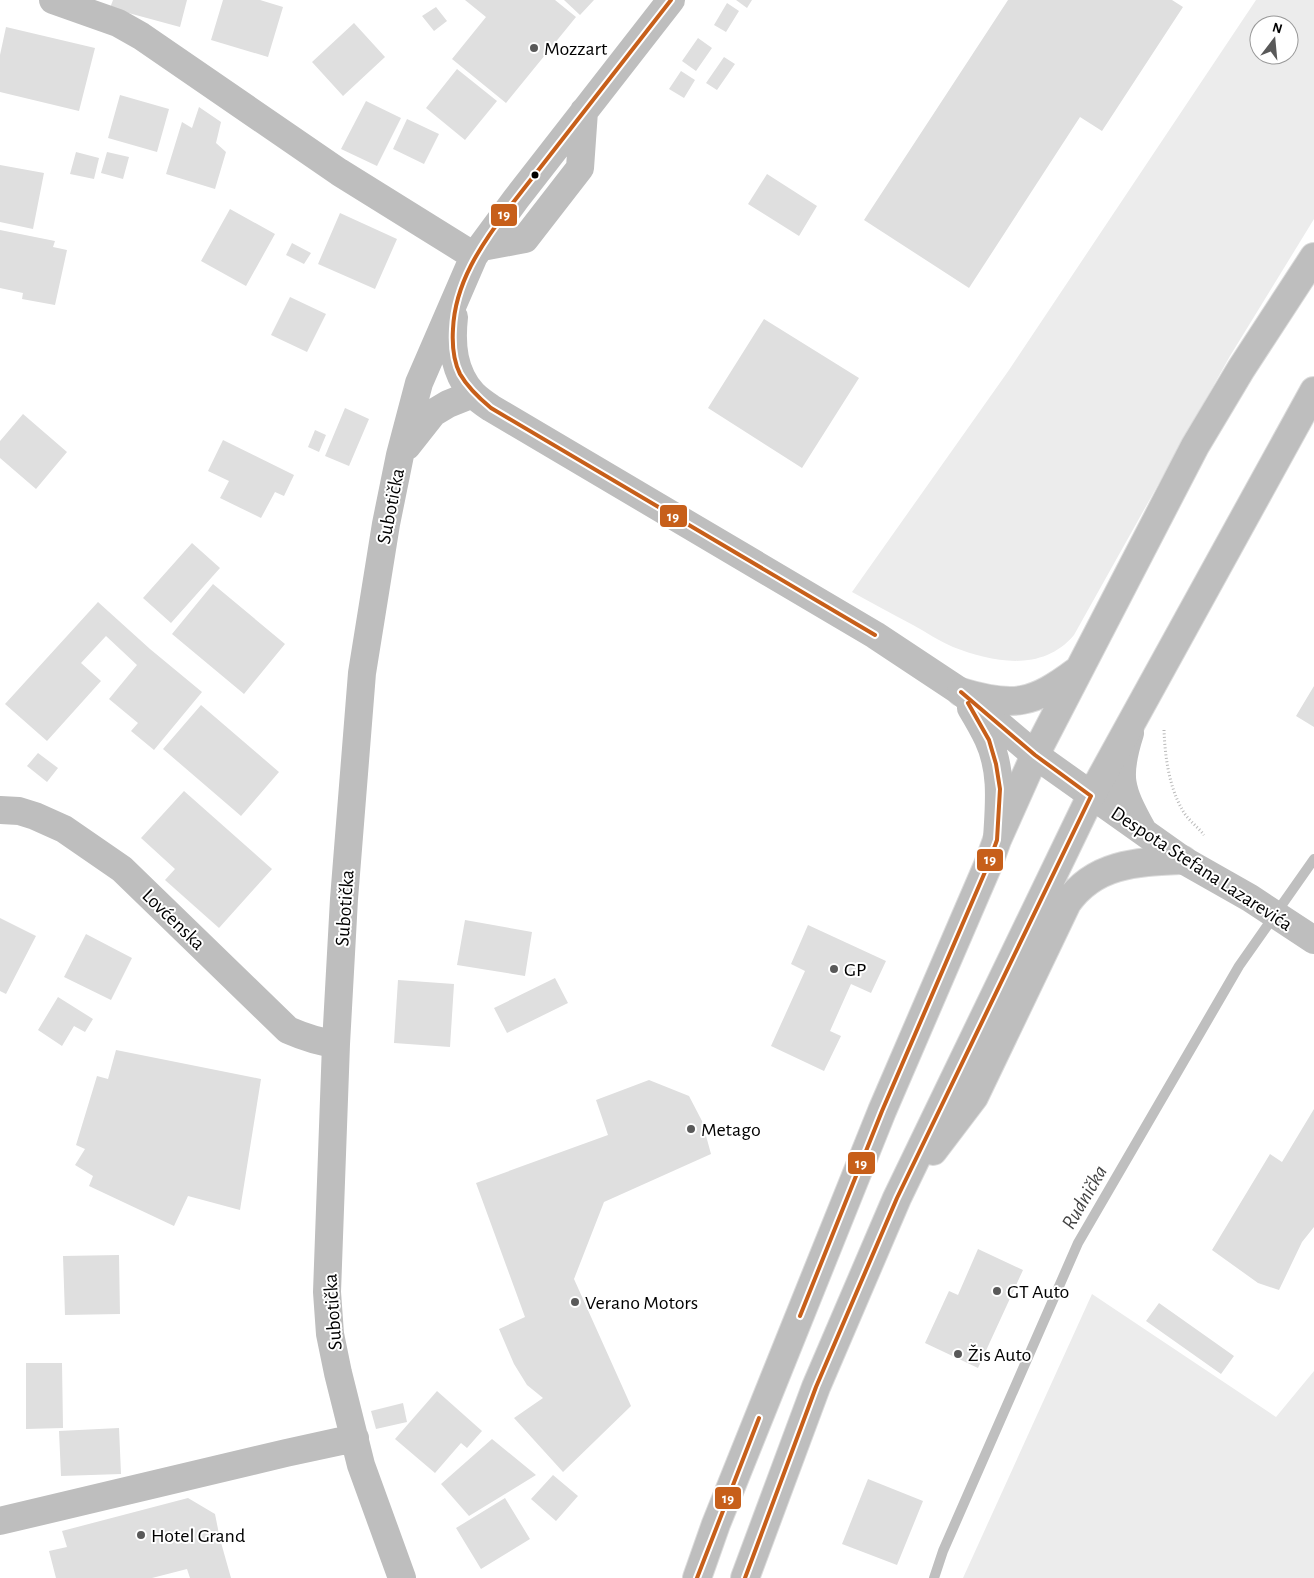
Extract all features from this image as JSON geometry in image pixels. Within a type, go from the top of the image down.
[{"type":"street","points":[[53,0],[118,23],[141,36],[339,172],[478,251]]},
{"type":"street","name":"Subotička","points":[[402,1578],[361,1465],[330,1334],[327,1292],[336,1044],[344,899],[362,673],[386,524],[400,455],[420,383],[478,251],[671,0]]},
{"type":"street","points":[[697,1578],[716,1524],[882,1111],[988,865],[996,840],[1035,755],[1195,446],[1241,369],[1314,257]]},
{"type":"street","points":[[455,303],[452,337],[454,357],[462,378],[473,394],[491,408],[875,635],[962,692],[987,700],[1010,702],[1030,699],[1060,684],[1080,669]]},
{"type":"street","points":[[745,1578],[816,1387],[897,1198],[1091,796],[1314,391]]},
{"type":"street","points":[[400,455],[433,413],[448,404],[473,394]]},
{"type":"street","points":[[962,692],[989,740],[996,764],[1000,790],[996,840]]},
{"type":"street","name":"Despota Stefana Lazarevića","points":[[962,692],[1035,755],[1091,796],[1183,860],[1250,898],[1314,940]]},
{"type":"street","points":[[1139,707],[1126,746],[1121,779],[1126,800],[1144,833]]},
{"type":"street","name":"Lovćenska","points":[[0,810],[19,811],[64,829],[122,869],[288,1030],[305,1038],[336,1044]]},
{"type":"street","points":[[897,1198],[974,1097],[1066,903],[1076,890],[1099,875],[1116,868],[1152,862],[1183,860]]},
{"type":"street","points":[[0,1521],[286,1452],[355,1438]]},
{"type":"path","points":[[1164,722],[1164,748],[1176,795],[1184,812],[1209,841]]},
{"type":"shaded area","points":[[1256,0],[1314,0],[1314,219],[1230,356],[1074,635],[1062,647],[1048,655],[1033,659],[1017,661],[985,657],[953,647],[852,592],[1009,370]]},
{"type":"shaded area","points":[[1092,1294],[1276,1417],[1314,1371],[1314,1578],[963,1578]]},
{"type":"building","points":[[113,0],[187,0],[180,27],[110,8]]},
{"type":"building","points":[[223,0],[260,0],[283,7],[268,57],[211,40]]},
{"type":"building","points":[[465,0],[555,0],[576,17],[506,103],[452,59],[486,17]]},
{"type":"building","points":[[564,0],[594,0],[580,15]]},
{"type":"building","points":[[736,0],[752,0],[747,8]]},
{"type":"building","points":[[1008,0],[1172,0],[1183,7],[1102,131],[1080,117],[969,288],[864,220]]},
{"type":"building","points":[[727,3],[739,11],[726,32],[714,25]]},
{"type":"building","points":[[436,7],[447,21],[434,31],[422,16]]},
{"type":"building","points":[[354,23],[385,57],[343,96],[312,62]]},
{"type":"building","points":[[6,27],[95,48],[79,111],[0,92],[0,55]]},
{"type":"building","points":[[698,38],[712,48],[696,71],[682,61]]},
{"type":"building","points":[[724,57],[735,64],[717,90],[706,83]]},
{"type":"building","points":[[457,69],[497,101],[465,140],[426,108]]},
{"type":"building","points":[[681,71],[695,80],[684,98],[669,89]]},
{"type":"building","points":[[120,95],[169,109],[157,152],[108,138]]},
{"type":"building","points":[[366,101],[401,118],[377,166],[341,149]]},
{"type":"building","points":[[199,107],[221,122],[216,143],[226,152],[215,189],[166,174],[182,122],[192,128]]},
{"type":"building","points":[[407,119],[439,134],[424,164],[393,149]]},
{"type":"building","points":[[76,152],[99,158],[94,179],[70,174]]},
{"type":"building","points":[[107,152],[129,157],[123,179],[101,173]]},
{"type":"building","points":[[0,165],[44,173],[33,229],[0,222]]},
{"type":"building","points":[[767,174],[817,206],[799,236],[748,204]]},
{"type":"building","points":[[230,209],[275,234],[246,286],[201,261]]},
{"type":"building","points":[[340,213],[397,239],[375,289],[318,264]]},
{"type":"building","points":[[0,230],[55,241],[53,247],[67,250],[55,305],[22,299],[23,293],[0,288]]},
{"type":"building","points":[[292,243],[311,253],[304,264],[286,255]]},
{"type":"building","points":[[290,297],[326,314],[307,352],[271,335]]},
{"type":"building","points":[[764,319],[859,378],[802,468],[708,408]]},
{"type":"building","points":[[345,408],[369,419],[349,466],[325,456]]},
{"type":"building","points":[[23,414],[67,452],[36,489],[0,458],[0,441]]},
{"type":"building","points":[[315,430],[326,435],[319,452],[308,447]]},
{"type":"building","points":[[223,440],[294,475],[284,496],[275,492],[261,518],[220,498],[229,481],[208,471]]},
{"type":"building","points":[[192,543],[220,568],[171,623],[143,598]]},
{"type":"building","points":[[213,584],[285,644],[244,694],[172,634]]},
{"type":"building","points":[[98,602],[150,649],[202,692],[154,750],[131,731],[138,723],[109,699],[137,665],[106,636],[81,663],[101,681],[47,741],[5,704]]},
{"type":"building","points":[[1314,686],[1314,727],[1296,716]]},
{"type":"building","points":[[201,705],[279,772],[241,816],[163,749]]},
{"type":"building","points":[[38,753],[58,768],[47,782],[27,766]]},
{"type":"building","points":[[184,791],[272,869],[219,928],[165,880],[175,869],[141,838]]},
{"type":"building","points":[[0,918],[36,936],[6,994],[0,991]]},
{"type":"building","points":[[465,920],[532,932],[525,976],[457,965]]},
{"type":"building","points":[[808,925],[886,961],[871,993],[851,984],[830,1031],[841,1036],[824,1071],[771,1046],[805,971],[791,964]]},
{"type":"building","points":[[86,934],[132,958],[111,1000],[64,977]]},
{"type":"building","points":[[555,978],[568,1003],[507,1033],[494,1008]]},
{"type":"building","points":[[398,980],[454,984],[450,1047],[394,1043]]},
{"type":"building","points":[[58,997],[93,1019],[85,1032],[74,1026],[62,1046],[38,1030]]},
{"type":"building","points":[[116,1050],[261,1079],[240,1210],[188,1196],[174,1226],[89,1186],[93,1176],[75,1165],[85,1149],[76,1145],[97,1076],[108,1079]]},
{"type":"building","points":[[649,1080],[689,1096],[702,1121],[711,1154],[604,1202],[574,1279],[631,1406],[563,1472],[514,1418],[543,1398],[527,1385],[514,1364],[499,1329],[525,1317],[476,1183],[608,1135],[596,1100]]},
{"type":"building","points":[[1314,1109],[1314,1227],[1302,1242],[1279,1290],[1258,1283],[1212,1250],[1270,1154],[1282,1162]]},
{"type":"building","points":[[978,1249],[1023,1270],[978,1368],[925,1343],[949,1291],[958,1295]]},
{"type":"building","points":[[119,1255],[120,1314],[65,1315],[63,1256]]},
{"type":"building","points":[[1159,1303],[1234,1356],[1221,1374],[1146,1321]]},
{"type":"building","points":[[26,1363],[62,1363],[63,1428],[26,1429]]},
{"type":"building","points":[[437,1391],[482,1431],[467,1448],[461,1443],[435,1473],[395,1439]]},
{"type":"building","points":[[403,1403],[407,1422],[376,1429],[371,1411]]},
{"type":"building","points":[[119,1428],[121,1474],[61,1476],[59,1431]]},
{"type":"building","points":[[492,1439],[536,1475],[469,1516],[441,1484]]},
{"type":"building","points":[[553,1475],[578,1496],[556,1521],[531,1499]]},
{"type":"building","points":[[868,1479],[923,1501],[897,1565],[842,1544]]},
{"type":"building","name":"Hotel Grand","points":[[188,1498],[215,1514],[231,1578],[190,1578],[187,1569],[152,1578],[56,1578],[49,1551],[67,1547],[62,1531]]},
{"type":"building","points":[[505,1498],[530,1539],[481,1569],[456,1528]]},
{"type":"waterway","name":"Rudnička","points":[[934,1578],[943,1551],[1078,1243],[1239,966],[1314,859]]},
{"type":"transit line","name":"19","points":[[671,0],[508,209],[479,251],[464,280],[455,312],[453,341],[456,363],[460,374],[467,384],[491,408],[875,635]]},
{"type":"transit line","name":"19","points":[[745,1578],[816,1387],[897,1198],[1091,796],[1035,755],[961,692]]},
{"type":"transit line","name":"19","points":[[800,1316],[882,1111],[997,840],[1000,789],[996,764],[989,740],[968,703]]},
{"type":"transit line","name":"19","points":[[697,1578],[759,1418]]},
{"type":"place","name":"Mozzart","points":[[534,48]]},
{"type":"place","name":"GP","points":[[834,969]]},
{"type":"place","name":"Metago","points":[[691,1129]]},
{"type":"place","name":"GT Auto","points":[[997,1291]]},
{"type":"place","name":"Verano Motors","points":[[575,1302]]},
{"type":"place","name":"Žis Auto","points":[[958,1354]]},
{"type":"place","name":"Hotel Grand","points":[[141,1535]]}]
